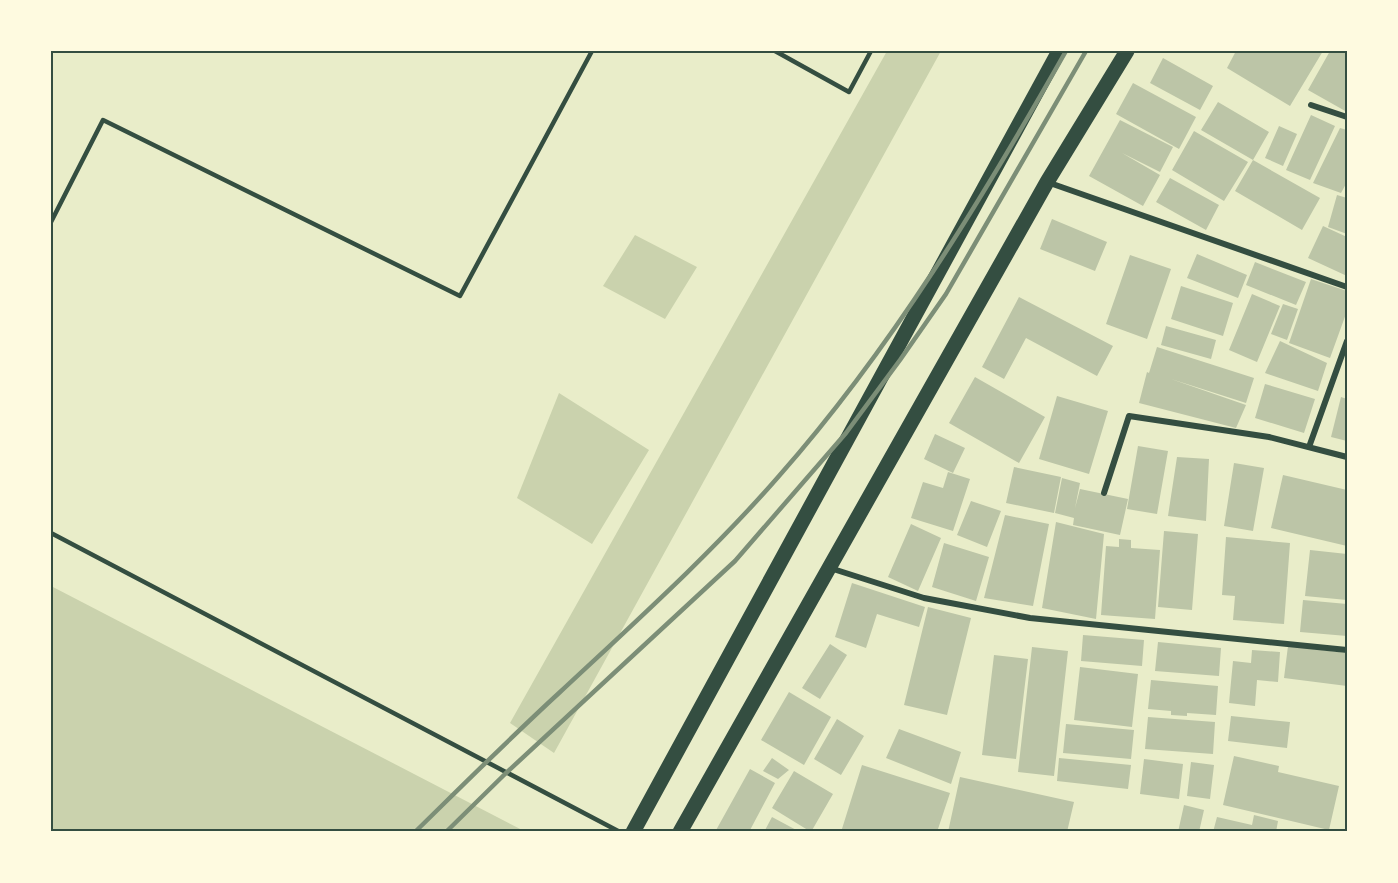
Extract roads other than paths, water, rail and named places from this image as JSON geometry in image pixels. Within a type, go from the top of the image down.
[{"type":"main road","points":[[633,832],[1059,51]]},
{"type":"main road","points":[[680,832],[1047,182],[1127,51]]},
{"type":"street","points":[[1311,105],[1347,117]]},
{"type":"street","points":[[1047,182],[1347,287]]},
{"type":"street","points":[[1309,447],[1347,341]]},
{"type":"street","points":[[1104,493],[1129,416],[1269,437],[1347,457]]},
{"type":"street","points":[[829,567],[924,598],[1030,618],[1347,650]]},
{"type":"lane","points":[[51,222],[103,120],[460,296],[592,51]]},
{"type":"lane","points":[[775,51],[849,92],[872,51]]},
{"type":"lane","points":[[51,533],[620,832]]},
{"type":"railway","points":[[415,832],[699,560],[753,505],[820,427],[860,376],[933,271],[1002,162],[1066,51]]},
{"type":"railway","points":[[446,832],[505,774],[735,561],[846,433],[946,294],[1086,51]]}]
